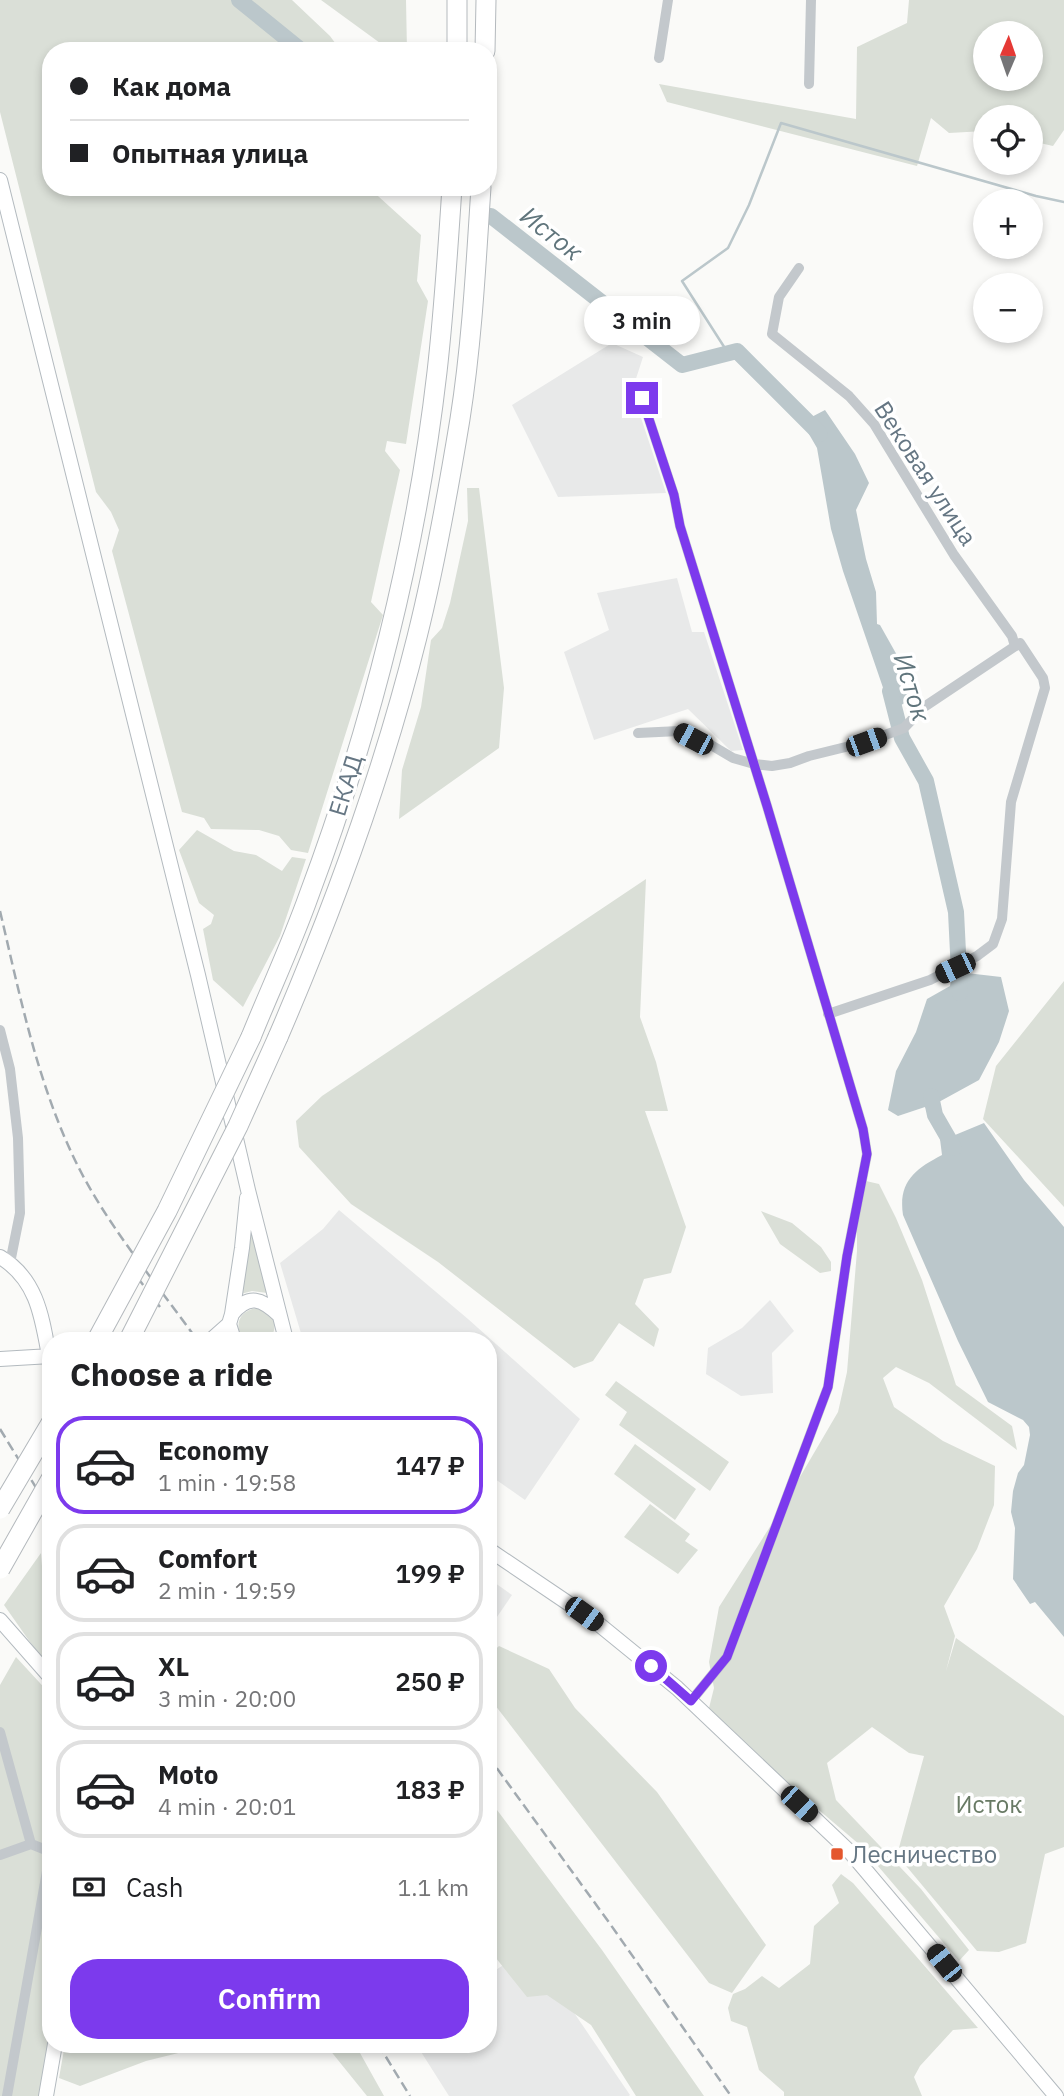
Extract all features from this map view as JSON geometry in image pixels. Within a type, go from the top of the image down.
[{"type":"highway","points":[[457,0],[457,42]]},
{"type":"highway","points":[[485,42],[486,0]]},
{"type":"highway","name":"ЕКАД","points":[[101,1332],[188,1168],[251,1037],[309,896],[369,709],[391,625],[422,475],[437,373],[451,196]]},
{"type":"highway","name":"ЕКАД","points":[[133,1332],[238,1126],[317,947],[383,755],[417,638],[460,417],[470,340],[480,196]]},
{"type":"highway","points":[[0,1509],[42,1438]]},
{"type":"highway","points":[[0,1569],[42,1495]]},
{"type":"main road","points":[[0,180],[198,975],[280,1327]]},
{"type":"main road","points":[[232,1332],[230,1319],[248,1190]]},
{"type":"main road","points":[[5,1260],[24,1277],[35,1295],[44,1332]]},
{"type":"main road","points":[[218,1332],[238,1307],[258,1300],[267,1303],[280,1327]]},
{"type":"main road","points":[[0,1359],[42,1358]]},
{"type":"main road","points":[[497,1555],[596,1622],[691,1701],[850,1853],[1056,2096]]},
{"type":"main road","points":[[0,1620],[42,1668]]},
{"type":"main road","points":[[46,2096],[53,2053]]},
{"type":"street","points":[[659,58],[668,0]]},
{"type":"street","points":[[808,84],[811,0]]},
{"type":"street","name":"Вековая улица","points":[[799,268],[779,297],[772,334],[849,396],[874,424],[902,466],[940,533],[1043,678],[1045,688],[1011,802],[1004,903],[999,931],[993,944],[959,966],[930,980],[828,1014]]},
{"type":"street","points":[[642,398],[674,495],[680,526],[863,1129],[867,1154],[847,1256],[828,1387],[727,1657],[691,1701]]},
{"type":"street","points":[[638,733],[679,731],[733,758],[772,766],[790,763],[899,729],[924,707],[1017,645]]},
{"type":"street","points":[[0,1030],[10,1069],[18,1138],[19,1213],[5,1260]]},
{"type":"street","points":[[0,1732],[31,1844]]},
{"type":"street","points":[[0,1855],[31,1844],[42,1848]]},
{"type":"street","points":[[7,2096],[42,1899]]},
{"type":"shaded area","points":[[612,343],[643,357],[632,391],[666,493],[558,497],[512,405]]},
{"type":"shaded area","points":[[825,410],[855,454],[869,483],[856,510],[876,592],[877,624],[898,657],[913,698],[891,711],[831,529],[817,448],[802,422]]},
{"type":"shaded area","points":[[677,578],[692,632],[704,632],[743,750],[731,751],[688,709],[594,740],[564,652],[609,630],[597,593]]},
{"type":"shaded area","points":[[958,972],[1001,977],[1009,1011],[999,1042],[979,1080],[937,1103],[937,1113],[931,1116],[925,1107],[898,1116],[888,1110],[896,1071],[916,1032],[927,999],[950,986],[951,980]]},
{"type":"shaded area","points":[[984,1123],[1024,1180],[1064,1227],[1064,1637],[1035,1602],[1030,1604],[1013,1579],[1013,1491],[1018,1473],[1024,1465],[1029,1427],[1023,1420],[988,1402],[903,1215],[906,1185],[916,1171],[942,1155],[939,1131],[948,1129],[955,1135]]},
{"type":"shaded area","points":[[339,1210],[483,1332],[301,1332],[280,1263],[323,1229]]},
{"type":"shaded area","points":[[770,1300],[794,1331],[772,1353],[773,1393],[741,1396],[706,1374],[708,1348],[742,1328]]},
{"type":"shaded area","points":[[497,1345],[580,1419],[525,1500],[497,1480]]},
{"type":"shaded area","points":[[497,1584],[512,1595],[497,1617]]},
{"type":"shaded area","points":[[530,1948],[630,2095],[449,2096],[422,2053],[497,2053],[497,1969]]},
{"type":"green space","points":[[0,0],[292,0],[334,42],[42,42],[42,196],[378,196],[421,235],[417,281],[428,301],[406,444],[387,441],[385,451],[400,470],[371,602],[383,615],[308,853],[291,850],[279,836],[259,830],[211,829],[204,818],[182,812],[112,551],[119,530],[111,512],[96,492],[0,112]]},
{"type":"green space","points":[[321,0],[406,0],[407,42],[379,42]]},
{"type":"green space","points":[[909,0],[1064,0],[1064,130],[1053,146],[1043,144],[1043,105],[973,105],[973,132],[949,133],[931,118],[917,166],[667,102],[659,84],[856,119],[857,47],[907,23]]},
{"type":"green space","points":[[467,488],[479,488],[504,688],[499,748],[399,819],[402,770],[421,707],[431,640],[442,628],[450,603],[468,521]]},
{"type":"green space","points":[[197,830],[234,851],[256,855],[282,871],[292,857],[306,859],[280,936],[243,1007],[213,980],[203,929],[211,924],[214,915],[199,903],[179,850]]},
{"type":"green space","points":[[646,879],[640,1017],[656,1062],[668,1111],[645,1111],[686,1227],[671,1273],[644,1279],[635,1304],[659,1329],[654,1347],[619,1323],[593,1361],[574,1368],[438,1262],[351,1204],[299,1147],[296,1121],[322,1096]]},
{"type":"green space","points":[[1064,981],[1064,1207],[983,1119],[996,1066]]},
{"type":"green space","points":[[866,1181],[879,1184],[896,1218],[922,1280],[956,1385],[1012,1426],[1017,1450],[929,1383],[896,1367],[883,1378],[894,1407],[943,1441],[995,1466],[994,1505],[977,1549],[944,1606],[955,1636],[946,1671],[956,1638],[1064,1716],[1064,1847],[1045,1854],[1026,1943],[999,1952],[977,1951],[897,1855],[924,1756],[909,1753],[872,1727],[827,1763],[836,1800],[921,1889],[969,1950],[959,1961],[860,1845],[779,1776],[709,1708],[714,1688],[709,1662],[719,1607],[838,1412],[847,1372],[857,1251],[857,1218]]},
{"type":"green space","points":[[761,1211],[792,1223],[821,1247],[831,1262],[831,1271],[820,1273],[780,1244]]},
{"type":"green space","points":[[251,1221],[267,1293],[252,1291],[241,1294]]},
{"type":"green space","points":[[256,1308],[267,1312],[273,1320],[273,1332],[240,1332],[240,1320],[245,1312]]},
{"type":"green space","points":[[616,1381],[729,1462],[710,1491],[619,1425],[627,1412],[605,1395]]},
{"type":"green space","points":[[635,1444],[696,1489],[675,1520],[614,1474]]},
{"type":"green space","points":[[650,1504],[690,1534],[685,1541],[698,1550],[678,1574],[624,1537]]},
{"type":"green space","points":[[41,1553],[42,1657],[37,1652],[4,1605]]},
{"type":"green space","points":[[499,1646],[549,1669],[575,1708],[657,1792],[766,1945],[732,1993],[709,1983],[497,1708]]},
{"type":"green space","points":[[16,1657],[42,1685],[42,2053],[48,2053],[40,2096],[0,2096],[0,1685]]},
{"type":"green space","points":[[497,1810],[602,1950],[704,2096],[636,2096],[591,2025],[547,1995],[527,1997],[497,1959]]},
{"type":"green space","points":[[841,1874],[853,1883],[978,2028],[953,2030],[920,2066],[914,2077],[922,2096],[784,2096],[784,2092],[759,2070],[747,2027],[731,2021],[728,2008],[733,1994],[762,1976],[779,1988],[810,1964],[814,1926],[839,1903],[832,1885]]},
{"type":"green space","points":[[63,2053],[178,2053],[146,2061],[80,2086],[59,2078]]},
{"type":"green space","points":[[332,2053],[360,2053],[384,2096],[367,2096]]},
{"type":"waterway","name":"Исток","points":[[239,0],[291,42]]},
{"type":"waterway","points":[[728,353],[682,281],[728,248],[749,205],[781,123],[1064,202]]},
{"type":"waterway","name":"Исток","points":[[491,216],[682,365],[737,351],[820,434]]},
{"type":"waterway","name":"Исток","points":[[890,691],[902,738],[926,781],[956,912],[960,993]]},
{"type":"waterway","name":"Исток","points":[[931,1096],[935,1115],[954,1148]]},
{"type":"railway","points":[[0,911],[33,1045],[67,1143],[108,1218],[191,1332]]},
{"type":"railway","points":[[128,1265],[160,1307]]},
{"type":"railway","points":[[0,1429],[42,1497]]},
{"type":"railway","points":[[37,1506],[42,1514]]},
{"type":"railway","points":[[497,1768],[731,2096]]},
{"type":"railway","points":[[384,2053],[410,2096]]},
{"type":"place","name":"Лесничество","points":[[837,1854]]},
{"type":"route","points":[[642,398],[674,495],[680,526],[767,806],[863,1129],[867,1154],[847,1256],[828,1387],[727,1657],[691,1701],[651,1666]]}]
